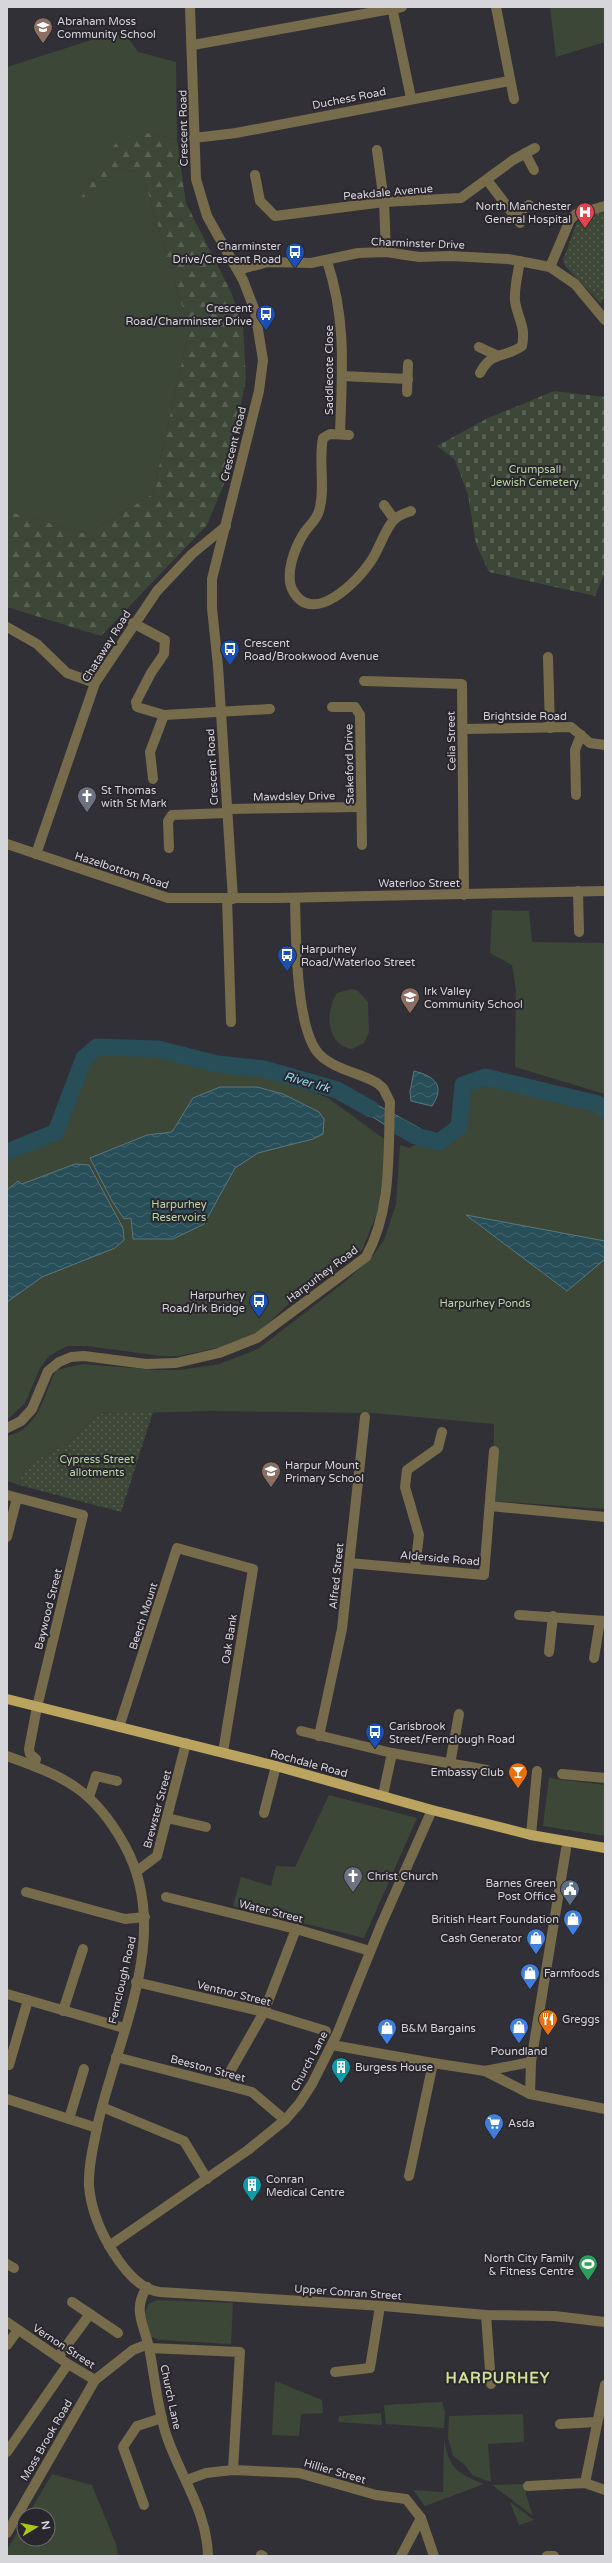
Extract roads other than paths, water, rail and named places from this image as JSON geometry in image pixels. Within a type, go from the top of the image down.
[{"type":"main road","name":"Rochdale Road","points":[[7,1699],[223,1752],[383,1795],[432,1810],[531,1835],[605,1848]]},
{"type":"street","name":"Crescent Road","points":[[190,7],[193,45],[196,179],[200,197],[207,216],[238,270],[255,311],[263,360],[259,391],[212,579],[212,608],[221,710],[227,811],[232,1022]]},
{"type":"street","points":[[496,7],[509,81],[514,99]]},
{"type":"street","points":[[193,45],[396,8],[411,98]]},
{"type":"street","name":"Duchess Road","points":[[194,138],[236,133],[411,98],[509,81]]},
{"type":"street","name":"Peakdale Avenue","points":[[256,175],[260,201],[275,216],[384,202],[461,198],[513,160],[535,148]]},
{"type":"street","points":[[376,150],[384,202],[386,252]]},
{"type":"street","points":[[525,153],[534,170]]},
{"type":"street","points":[[487,180],[517,219],[529,205]]},
{"type":"street","points":[[605,206],[576,214],[570,220],[550,266],[575,284],[605,320]]},
{"type":"street","name":"Charminster Drive","points":[[238,270],[268,262],[311,263],[327,261],[358,253],[386,252],[419,257],[450,256],[520,261],[550,266]]},
{"type":"street","name":"Saddlecote Close","points":[[327,261],[341,311],[344,435],[330,434],[323,438],[321,497],[317,517],[304,532],[290,571],[290,583],[293,591],[299,599],[307,603],[324,603],[358,577],[371,562],[394,519]]},
{"type":"street","points":[[480,373],[485,363],[496,355],[513,352],[522,346],[525,332],[518,315],[515,299],[520,261]]},
{"type":"street","points":[[479,347],[496,355]]},
{"type":"street","points":[[407,392],[408,364]]},
{"type":"street","points":[[342,376],[408,379]]},
{"type":"street","points":[[384,505],[394,519],[411,510]]},
{"type":"street","name":"Chataway Road","points":[[36,854],[95,683],[133,623],[162,585],[192,554],[226,526]]},
{"type":"street","points":[[133,623],[165,640],[164,654],[151,673],[136,702],[137,707],[164,715],[221,710],[270,709]]},
{"type":"street","points":[[7,627],[36,644],[67,673],[95,683]]},
{"type":"street","points":[[548,657],[550,728]]},
{"type":"street","name":"Celia Street","points":[[462,673],[464,895]]},
{"type":"street","points":[[364,681],[462,684]]},
{"type":"street","name":"Stakeford Drive","points":[[332,707],[355,707],[360,715],[362,845]]},
{"type":"street","points":[[153,779],[150,752],[164,715]]},
{"type":"street","name":"Brightside Road","points":[[463,729],[571,727],[590,744],[605,745]]},
{"type":"street","points":[[576,795],[575,750],[581,735]]},
{"type":"street","name":"Mawdsley Drive","points":[[169,848],[168,821],[172,815],[227,811],[361,807]]},
{"type":"street","name":"Hazelbottom Road","points":[[7,844],[153,895],[180,898],[230,898]]},
{"type":"street","points":[[578,891],[579,932]]},
{"type":"street","name":"Waterloo Street","points":[[230,898],[464,895],[605,891]]},
{"type":"street","name":"Harpurhey Road","points":[[7,1428],[21,1421],[32,1409],[48,1371],[60,1362],[71,1357],[84,1356],[146,1364],[176,1364],[218,1353],[257,1338],[277,1325],[298,1305],[366,1257],[382,1217],[390,1102],[383,1088],[378,1083],[325,1060],[312,1045],[307,1033],[297,971],[295,898]]},
{"type":"street","name":"Alfred Street","points":[[319,1736],[338,1658],[365,1417]]},
{"type":"street","points":[[415,1568],[419,1535],[404,1487],[407,1470],[438,1448],[442,1432]]},
{"type":"street","name":"Alderside Road","points":[[349,1563],[484,1575],[494,1451]]},
{"type":"street","points":[[7,1537],[12,1496]]},
{"type":"street","name":"Baywood Street","points":[[12,1496],[83,1515],[36,1707],[29,1749],[30,1754],[36,1759],[34,1766]]},
{"type":"street","points":[[490,1506],[605,1517]]},
{"type":"street","name":"Beech Mount","points":[[119,1727],[177,1548],[215,1558]]},
{"type":"street","name":"Oak Bank","points":[[215,1558],[253,1569],[223,1752]]},
{"type":"street","points":[[519,1615],[553,1616],[602,1621],[594,1658]]},
{"type":"street","points":[[549,1652],[553,1616]]},
{"type":"street","points":[[450,1764],[459,1714]]},
{"type":"street","points":[[301,1731],[392,1752],[487,1770]]},
{"type":"street","name":"Brewster Street","points":[[137,1871],[157,1856],[186,1743]]},
{"type":"street","points":[[383,1795],[392,1752]]},
{"type":"street","name":"Fernclough Road","points":[[7,1756],[62,1777],[89,1797],[121,1838],[137,1871],[145,1917],[144,1946],[136,1982],[97,2128],[91,2160],[89,2186],[96,2217],[109,2246]]},
{"type":"street","points":[[264,1813],[276,1766]]},
{"type":"street","points":[[531,1835],[537,1771]]},
{"type":"street","points":[[562,1774],[605,1778]]},
{"type":"street","points":[[89,1797],[96,1776],[117,1781]]},
{"type":"street","name":"Church Lane","points":[[109,2246],[248,2150],[285,2120],[312,2084],[332,2045],[370,1951],[432,1810]]},
{"type":"street","points":[[167,1818],[206,1827]]},
{"type":"street","points":[[530,2094],[531,2062],[566,1849]]},
{"type":"street","points":[[26,1892],[125,1919],[145,1917]]},
{"type":"street","name":"Water Street","points":[[166,1897],[296,1929],[370,1951]]},
{"type":"street","points":[[223,2084],[264,2012],[296,1929]]},
{"type":"street","points":[[63,2011],[83,1949]]},
{"type":"street","name":"Ventnor Street","points":[[136,1982],[264,2012],[326,2031]]},
{"type":"street","points":[[7,1994],[124,2028]]},
{"type":"street","points":[[9,2065],[28,2000]]},
{"type":"street","points":[[332,2045],[485,2071],[530,2094],[605,2108]]},
{"type":"street","name":"Beeston Street","points":[[116,2057],[252,2092],[285,2120]]},
{"type":"street","points":[[485,2071],[531,2062]]},
{"type":"street","points":[[409,2176],[433,2063]]},
{"type":"street","points":[[69,2119],[84,2069]]},
{"type":"street","points":[[7,2099],[97,2128]]},
{"type":"street","points":[[102,2107],[184,2141],[207,2179]]},
{"type":"street","name":"Upper Conran Street","points":[[109,2246],[126,2271],[147,2287],[160,2292],[380,2306],[486,2315],[554,2316],[605,2322]]},
{"type":"street","name":"Church Lane","points":[[147,2287],[139,2307],[162,2418],[172,2450],[187,2480],[204,2524],[208,2556]]},
{"type":"street","points":[[72,2302],[118,2333]]},
{"type":"street","points":[[335,2372],[370,2368],[380,2306]]},
{"type":"street","points":[[58,2357],[90,2314]]},
{"type":"street","points":[[486,2315],[491,2384]]},
{"type":"street","name":"Vernon Street","points":[[7,2322],[68,2364],[95,2380],[133,2350],[148,2346]]},
{"type":"street","points":[[7,2345],[18,2330]]},
{"type":"street","points":[[148,2346],[240,2352],[233,2470]]},
{"type":"street","points":[[7,2452],[68,2364]]},
{"type":"street","name":"Moss Brook Road","points":[[7,2533],[95,2380]]},
{"type":"street","points":[[585,2483],[605,2385]]},
{"type":"street","points":[[144,2505],[123,2447],[137,2426],[162,2418]]},
{"type":"street","points":[[560,2424],[597,2422]]},
{"type":"street","name":"Hillier Street","points":[[187,2480],[206,2473],[233,2470],[299,2473],[376,2495],[406,2499],[421,2518],[434,2556]]},
{"type":"street","points":[[528,2486],[585,2483],[605,2490]]},
{"type":"street","points":[[401,2556],[421,2518]]},
{"type":"street","points":[[548,2556],[554,2556]]},
{"type":"water","points":[[414,1071],[427,1076],[436,1082],[438,1092],[432,1106],[411,1101],[410,1092]]},
{"type":"water","points":[[220,1087],[257,1087],[283,1094],[319,1112],[324,1119],[323,1134],[313,1139],[258,1153],[235,1168],[204,1224],[173,1239],[133,1239],[131,1218],[124,1219],[112,1201],[90,1158],[147,1135],[172,1132],[193,1098]]},
{"type":"water","points":[[352,1091],[421,1129],[417,1142],[401,1135],[349,1102]]},
{"type":"water","points":[[75,1164],[89,1165],[123,1228],[124,1240],[115,1248],[42,1277],[7,1302],[7,1190],[18,1181],[22,1184]]},
{"type":"water","points":[[466,1215],[605,1241],[605,1259],[567,1291]]},
{"type":"waterway","name":"River Irk","points":[[7,1152],[56,1132],[84,1058],[97,1047],[158,1049],[217,1064],[264,1069],[337,1090],[371,1109]]},
{"type":"waterway","name":"River Irk","points":[[398,1126],[416,1136],[439,1142],[459,1127],[463,1085],[485,1077],[598,1104],[605,1109]]},
{"type":"place","name":"Abraham Moss Community School","points":[[43,44]]},
{"type":"place","name":"North Manchester General Hospital","points":[[585,229]]},
{"type":"place","name":"Charminster Drive/Crescent Road","points":[[295,269]]},
{"type":"place","name":"Crescent Road/Charminster Drive","points":[[266,331]]},
{"type":"place","name":"Crescent Road/Brookwood Avenue","points":[[230,666]]},
{"type":"place","name":"St Thomas with St Mark","points":[[87,813]]},
{"type":"place","name":"Harpurhey Road/Waterloo Street","points":[[287,972]]},
{"type":"place","name":"Irk Valley Community School","points":[[410,1014]]},
{"type":"place","name":"Harpurhey Road/Irk Bridge","points":[[259,1318]]},
{"type":"place","name":"Harpur Mount Primary School","points":[[271,1488]]},
{"type":"place","name":"Carisbrook Street/Fernclough Road","points":[[375,1749]]},
{"type":"place","name":"Embassy Club","points":[[518,1789]]},
{"type":"place","name":"Christ Church","points":[[353,1893]]},
{"type":"place","name":"Barnes Green Post Office","points":[[570,1906]]},
{"type":"place","name":"British Heart Foundation","points":[[573,1936]]},
{"type":"place","name":"Cash Generator","points":[[536,1955]]},
{"type":"place","name":"Farmfoods","points":[[530,1990]]},
{"type":"place","name":"Greggs","points":[[548,2036]]},
{"type":"place","name":"Poundland","points":[[519,2044]]},
{"type":"place","name":"B&M Bargains","points":[[387,2045]]},
{"type":"place","name":"Burgess House","points":[[341,2084]]},
{"type":"place","name":"Asda","points":[[494,2140]]},
{"type":"place","name":"Conran Medical Centre","points":[[252,2202]]},
{"type":"place","name":"North City Family & Fitness Centre","points":[[588,2281]]},
{"type":"district","name":"HARPURHEY","points":[[498,2378]]},
{"type":"park label","name":"Crumpsall Jewish Cemetery","points":[[535,475]]},
{"type":"park label","name":"Harpurhey Reservoirs","points":[[179,1210]]},
{"type":"park label","name":"Harpurhey Ponds","points":[[485,1303]]},
{"type":"park label","name":"Cypress Street allotments","points":[[97,1465]]}]
